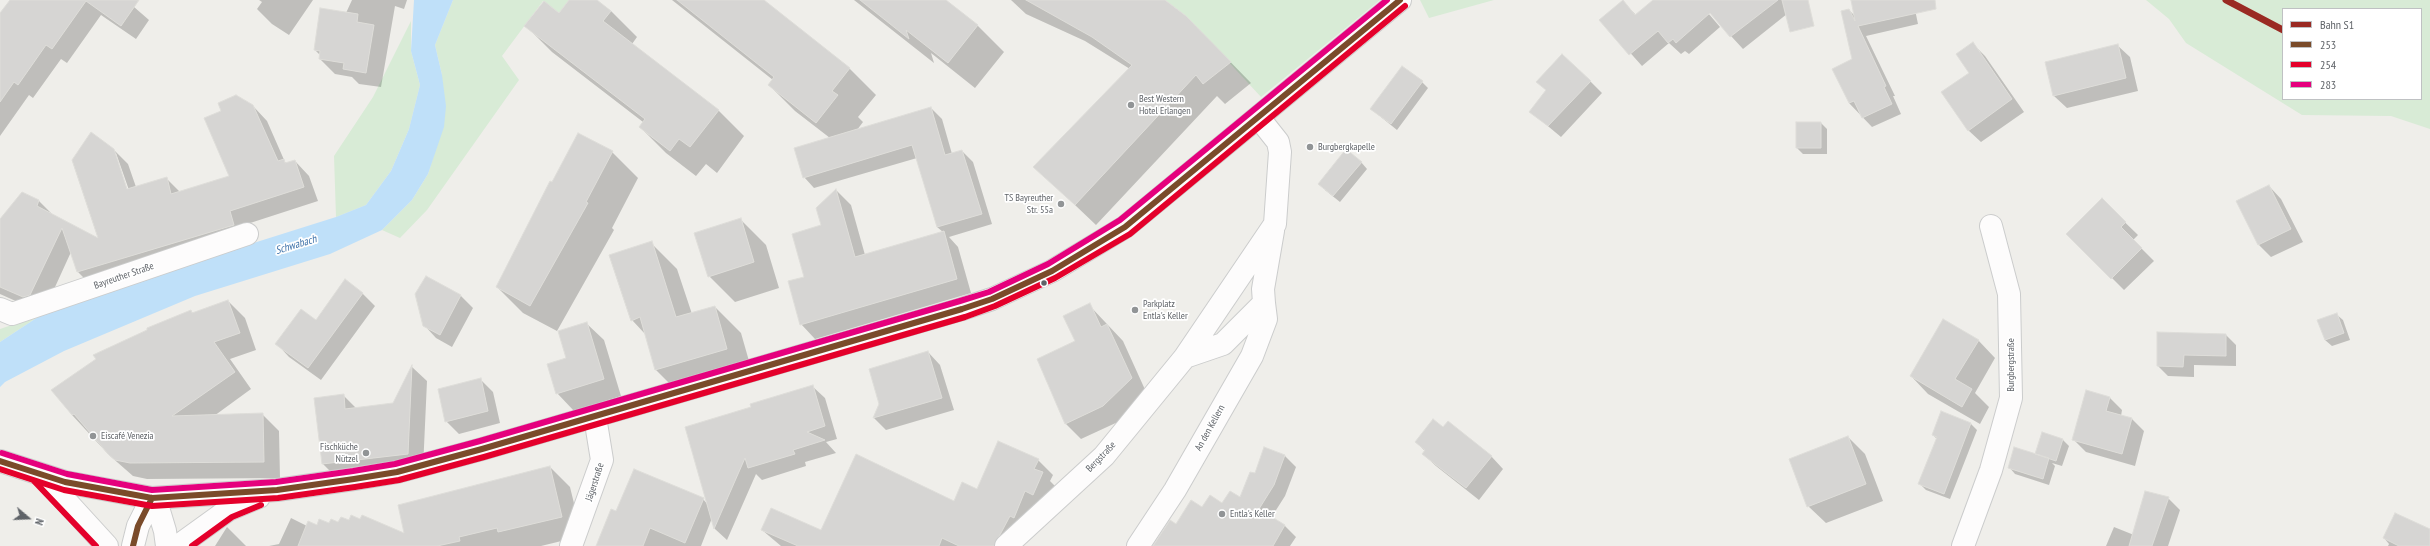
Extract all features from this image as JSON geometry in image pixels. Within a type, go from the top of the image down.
[{"type":"street","points":[[0,461],[42,476],[99,490],[152,498],[277,490],[397,472],[950,313],[1016,288],[1085,252],[1125,227],[1259,118],[1400,0]]},
{"type":"street","name":"An den Kellern","points":[[1138,546],[1175,490],[1252,356],[1266,319],[1264,288],[1275,224],[1280,152],[1278,142],[1259,118]]},
{"type":"street","name":"Bergstraße","points":[[1006,546],[1104,456],[1185,357],[1275,224]]},
{"type":"street","name":"Burgbergstraße","points":[[1963,546],[1991,470],[2011,398],[2009,294],[1991,226]]},
{"type":"street","name":"Bayreuther Straße","points":[[0,309],[12,314],[247,234]]},
{"type":"street","points":[[1185,357],[1223,344],[1264,303]]},
{"type":"street","name":"Jägerstraße","points":[[571,546],[602,460],[595,416]]},
{"type":"street","points":[[42,476],[107,546]]},
{"type":"street","points":[[178,546],[228,510],[277,490]]},
{"type":"street","points":[[133,546],[138,526],[152,498]]},
{"type":"street","points":[[152,498],[159,511],[165,531],[167,546]]},
{"type":"green space","points":[[453,0],[569,0],[559,13],[543,1],[502,56],[519,80],[427,210],[400,238],[382,230],[412,200],[428,174],[433,158],[442,75],[435,45]]},
{"type":"green space","points":[[1165,0],[1380,0],[1261,97],[1186,16]]},
{"type":"green space","points":[[1420,0],[1494,0],[1429,18]]},
{"type":"green space","points":[[2146,0],[2430,0],[2430,129],[2391,116],[2302,115],[2186,43],[2169,19]]},
{"type":"green space","points":[[411,21],[411,51],[420,85],[409,129],[391,171],[366,205],[336,217],[334,156],[373,97]]},
{"type":"green space","points":[[41,315],[0,342],[0,329]]},
{"type":"water","name":"Schwabach","points":[[414,0],[453,0],[435,45],[442,75],[446,106],[444,127],[428,174],[412,200],[382,230],[330,254],[195,296],[64,351],[5,382],[0,387],[0,342],[41,315],[149,276],[336,217],[366,205],[391,171],[409,129],[420,85],[411,51]]},
{"type":"building","points":[[10,0],[139,0],[121,26],[86,1],[52,49],[46,45],[18,85],[14,82],[0,102],[0,13]]},
{"type":"building","points":[[569,0],[597,0],[611,11],[603,21],[719,110],[690,147],[679,139],[670,151],[639,127],[645,119],[524,26],[544,1],[559,13]]},
{"type":"building","points":[[677,0],[764,0],[850,68],[832,91],[838,95],[816,123],[768,85],[774,77]]},
{"type":"building","points":[[860,0],[946,0],[978,25],[948,63],[906,30],[909,39]]},
{"type":"building","name":"Best Western Hotel Erlangen","points":[[1026,0],[1165,0],[1186,16],[1231,62],[1203,84],[1196,75],[1075,205],[1033,167],[1132,65],[1092,37]]},
{"type":"building","points":[[1623,0],[1635,15],[1653,0],[1778,0],[1730,37],[1710,13],[1676,43],[1673,39],[1668,43],[1658,31],[1629,55],[1599,20]]},
{"type":"building","points":[[1782,0],[1808,0],[1814,26],[1790,32]]},
{"type":"building","points":[[1851,0],[1935,0],[1936,9],[1858,26],[1886,86],[1884,87],[1892,104],[1862,118],[1854,101],[1849,103],[1832,69],[1852,59],[1841,11],[1849,9],[1855,21]]},
{"type":"building","points":[[320,8],[358,14],[357,22],[374,25],[366,73],[343,69],[344,63],[319,59],[320,51],[314,50]]},
{"type":"building","points":[[1973,42],[2012,99],[1968,131],[1941,92],[1969,73],[1956,54]]},
{"type":"building","points":[[2118,44],[2126,78],[2053,96],[2045,62]]},
{"type":"building","points":[[1562,54],[1591,81],[1548,126],[1529,112],[1546,90],[1536,82]]},
{"type":"building","points":[[1402,66],[1423,81],[1391,124],[1370,109]]},
{"type":"building","points":[[236,95],[253,105],[278,161],[284,159],[285,163],[295,160],[304,187],[230,211],[234,225],[77,272],[62,228],[30,295],[23,297],[0,287],[0,219],[22,192],[39,200],[37,206],[98,238],[72,160],[91,132],[114,149],[127,189],[167,177],[171,194],[229,176],[204,118],[221,111],[218,103]]},
{"type":"building","points":[[931,107],[945,155],[962,150],[982,214],[937,227],[912,145],[803,178],[794,148]]},
{"type":"building","points":[[1796,122],[1821,122],[1821,148],[1796,148]]},
{"type":"building","points":[[578,133],[613,151],[586,202],[588,203],[530,306],[496,287],[550,181],[552,182]]},
{"type":"building","points":[[1346,149],[1362,162],[1333,196],[1318,184]]},
{"type":"building","points":[[2269,185],[2291,229],[2258,245],[2236,201]]},
{"type":"building","points":[[836,189],[855,257],[944,231],[957,279],[800,325],[788,281],[804,277],[792,234],[821,225],[816,208]]},
{"type":"building","points":[[2102,198],[2126,222],[2121,227],[2142,248],[2111,279],[2066,234]]},
{"type":"building","points":[[741,218],[754,262],[708,277],[694,233]]},
{"type":"building","points":[[652,241],[676,317],[715,306],[727,349],[655,370],[640,317],[631,321],[609,255]]},
{"type":"building","points":[[426,276],[461,295],[440,335],[423,326],[415,294]]},
{"type":"building","points":[[345,279],[363,293],[308,368],[275,344],[301,309],[316,320]]},
{"type":"building","points":[[228,300],[240,333],[214,342],[235,372],[172,416],[263,413],[264,462],[130,463],[115,460],[74,414],[72,415],[51,390],[96,359],[93,355],[147,330],[147,328],[191,310],[192,313]]},
{"type":"building","points":[[1090,303],[1101,327],[1107,324],[1132,378],[1103,406],[1065,424],[1037,359],[1075,341],[1063,316]]},
{"type":"building","points":[[2337,313],[2344,333],[2325,340],[2317,320]]},
{"type":"building","points":[[1943,319],[1979,340],[1955,379],[1972,389],[1962,407],[1910,376]]},
{"type":"building","points":[[587,322],[604,379],[556,394],[547,364],[566,358],[558,331]]},
{"type":"building","points":[[2157,332],[2226,334],[2226,356],[2184,355],[2183,367],[2157,366]]},
{"type":"building","points":[[928,351],[942,398],[873,418],[879,404],[869,369]]},
{"type":"building","points":[[412,365],[408,454],[322,464],[314,398],[344,394],[345,409],[393,403]]},
{"type":"building","points":[[481,378],[488,411],[445,422],[438,389]]},
{"type":"building","points":[[813,385],[825,426],[807,432],[825,440],[793,450],[795,454],[748,468],[745,458],[714,529],[685,427],[751,407],[750,404]]},
{"type":"building","points":[[2086,390],[2110,397],[2106,411],[2132,418],[2122,454],[2072,440]]},
{"type":"building","points":[[1941,411],[1971,423],[1944,494],[1918,484],[1937,437],[1932,435]]},
{"type":"building","points":[[1433,419],[1443,427],[1448,421],[1492,456],[1466,488],[1422,454],[1425,450],[1415,442]]},
{"type":"building","points":[[2042,432],[2063,439],[2056,461],[2035,454]]},
{"type":"building","points":[[1848,436],[1866,484],[1807,507],[1789,459]]},
{"type":"building","points":[[998,441],[1039,459],[1034,469],[1043,472],[1033,495],[1025,491],[1014,518],[1010,516],[994,546],[959,546],[942,538],[939,546],[798,546],[761,530],[771,508],[821,530],[856,454],[954,501],[962,482],[977,489]]},
{"type":"building","points":[[1264,447],[1285,455],[1274,485],[1259,509],[1285,525],[1273,546],[1153,546],[1170,520],[1176,524],[1191,500],[1202,507],[1210,495],[1222,503],[1230,491],[1240,497],[1250,472],[1255,473]]},
{"type":"building","points":[[2014,447],[2049,458],[2043,479],[2008,468]]},
{"type":"building","points":[[550,466],[562,517],[498,532],[497,528],[459,537],[460,541],[437,546],[298,546],[308,521],[317,525],[319,519],[329,523],[331,519],[338,522],[341,517],[349,520],[351,515],[360,519],[362,515],[404,533],[398,505]]},
{"type":"building","points":[[634,469],[704,498],[685,543],[650,528],[643,546],[596,546],[611,509],[616,511]]},
{"type":"building","points":[[2145,491],[2169,497],[2152,546],[2129,546]]},
{"type":"building","points":[[2395,513],[2430,529],[2430,546],[2399,546],[2383,538]]},
{"type":"rail line","name":"S1","points":[[2226,0],[2282,29]]},
{"type":"transit line","name":"283","points":[[2,453],[67,474],[152,490],[276,482],[353,471],[395,464],[480,441],[989,292],[1048,264],[1120,220],[1387,0]]},
{"type":"transit line","name":"253","points":[[0,461],[65,482],[152,498],[277,490],[354,479],[397,472],[482,449],[962,309],[992,299],[1052,271],[1125,227],[1400,0]]},
{"type":"transit line","name":"254","points":[[0,469],[64,490],[152,506],[278,498],[355,487],[399,480],[484,457],[965,317],[995,306],[1055,278],[1130,234],[1405,6]]},
{"type":"transit line","name":"254","points":[[34,481],[96,546]]},
{"type":"transit line","name":"253","points":[[133,546],[138,526],[152,498]]},
{"type":"transit line","name":"254","points":[[192,546],[232,517],[261,505]]},
{"type":"place","name":"Best Western Hotel Erlangen","points":[[1131,105]]},
{"type":"place","name":"Burgbergkapelle","points":[[1310,147]]},
{"type":"place","name":"TS Bayreuther Str. 55a","points":[[1061,204]]},
{"type":"place","name":"Parkplatz Entla's Keller","points":[[1135,310]]},
{"type":"place","name":"Eiscafé Venezia","points":[[93,436]]},
{"type":"place","name":"Fischküche Nützel","points":[[366,453]]},
{"type":"place","name":"Entla's Keller","points":[[1222,514]]}]
